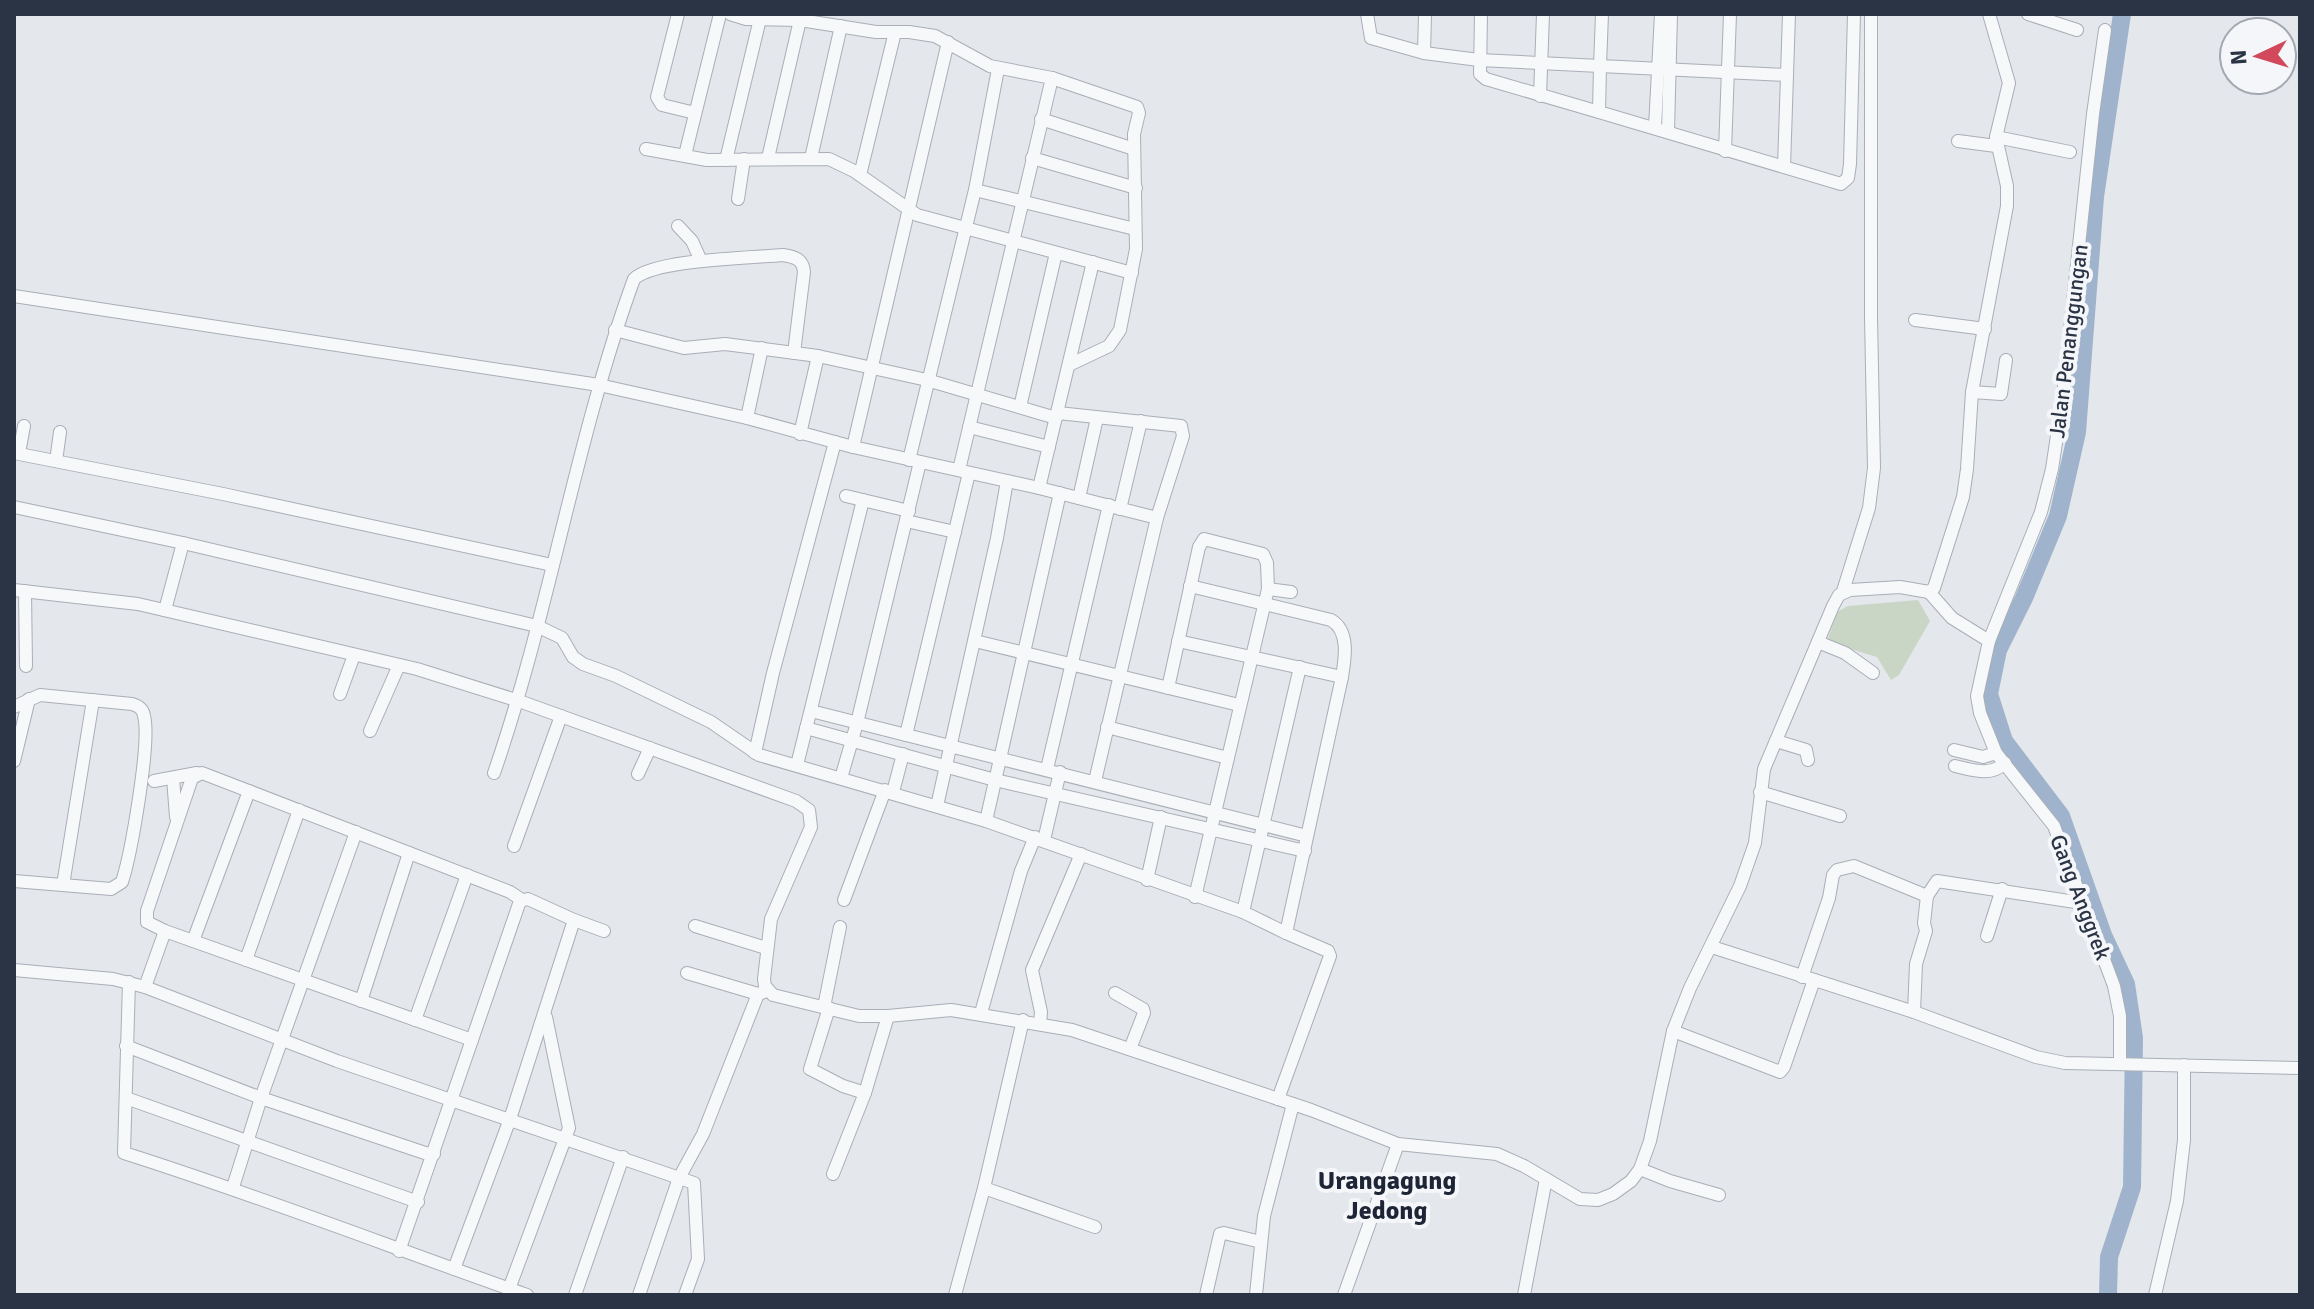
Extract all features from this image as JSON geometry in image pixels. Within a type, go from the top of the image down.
[{"type":"street","points":[[678,14],[657,97],[662,105],[695,113]]},
{"type":"street","points":[[685,155],[720,14]]},
{"type":"street","points":[[730,14],[935,36],[998,69],[1052,78],[1137,107],[1132,273],[1117,336],[1109,346],[1069,365]]},
{"type":"street","points":[[1367,14],[1371,38],[1424,53],[1479,60],[1787,75]]},
{"type":"street","points":[[1424,53],[1425,14]]},
{"type":"street","points":[[1481,14],[1480,74],[1486,79],[1661,129],[1835,184],[1845,183],[1848,178],[1854,14]]},
{"type":"street","points":[[1540,96],[1543,14]]},
{"type":"street","points":[[1599,112],[1602,14]]},
{"type":"street","points":[[1661,14],[1661,129]]},
{"type":"street","points":[[1663,70],[1671,14]]},
{"type":"street","points":[[1725,151],[1730,14]]},
{"type":"street","points":[[1784,167],[1789,14]]},
{"type":"street","points":[[687,973],[859,1016],[935,1010],[981,1013],[1084,1033],[1293,1104],[1398,1144],[1497,1154],[1580,1199],[1598,1200],[1631,1181],[1640,1169],[1650,1141],[1673,1031],[1752,854],[1764,769],[1833,606],[1843,591],[1865,523],[1874,468],[1871,14]]},
{"type":"street","points":[[1929,592],[1934,588],[1963,497],[1972,392],[2007,206],[2007,186],[1996,141],[2009,83],[1989,14]]},
{"type":"street","points":[[2028,14],[2077,30]]},
{"type":"street","points":[[726,160],[760,19]]},
{"type":"street","points":[[768,158],[800,20]]},
{"type":"street","points":[[811,158],[841,26]]},
{"type":"street","name":"Jalan Penanggungan","points":[[1989,641],[2041,512],[2052,469],[2105,30]]},
{"type":"street","points":[[860,175],[895,32]]},
{"type":"street","points":[[853,447],[948,42]]},
{"type":"street","points":[[841,778],[907,516],[927,380],[975,190],[998,69]]},
{"type":"street","points":[[906,735],[955,532],[969,427],[1052,78]]},
{"type":"street","points":[[1041,119],[1134,149]]},
{"type":"street","points":[[1958,141],[1996,141],[2070,152]]},
{"type":"street","points":[[646,149],[707,160],[811,158],[837,162],[910,212],[1132,273]]},
{"type":"street","points":[[1032,158],[1136,188]]},
{"type":"street","points":[[738,199],[744,159]]},
{"type":"street","points":[[975,190],[1135,229]]},
{"type":"street","points":[[678,226],[692,241],[701,261]]},
{"type":"street","points":[[1020,407],[1056,253]]},
{"type":"street","points":[[494,773],[519,701],[599,385],[634,279],[639,274],[701,261],[783,255],[802,262],[804,272],[794,353]]},
{"type":"street","points":[[1039,488],[1093,262]]},
{"type":"street","points":[[14,289],[526,367],[537,373]]},
{"type":"street","points":[[14,296],[537,373],[599,385],[1157,518]]},
{"type":"street","points":[[1915,320],[1985,329]]},
{"type":"street","points":[[615,330],[684,348],[716,344],[818,356],[927,380],[1057,416],[1177,424],[1184,432],[1157,518],[1095,781]]},
{"type":"street","points":[[747,418],[762,348]]},
{"type":"street","points":[[800,434],[818,356]]},
{"type":"street","points":[[1972,392],[2001,394],[2006,360]]},
{"type":"street","points":[[1079,498],[1097,418]]},
{"type":"street","points":[[981,1013],[1021,871],[1040,839],[1055,794],[1053,770],[1072,665],[1141,421]]},
{"type":"street","points":[[24,426],[16,453],[552,565]]},
{"type":"street","points":[[969,427],[1049,447]]},
{"type":"street","points":[[56,461],[60,432]]},
{"type":"street","points":[[755,753],[773,673],[835,442]]},
{"type":"street","points":[[937,806],[948,767],[1007,481]]},
{"type":"street","points":[[986,821],[1060,493]]},
{"type":"street","points":[[846,496],[955,532]]},
{"type":"street","points":[[797,765],[863,500]]},
{"type":"street","points":[[14,507],[537,626],[562,638],[573,657],[583,664],[616,676],[711,722],[755,753],[1040,839],[1243,912],[1328,951],[1330,956],[1278,1099]]},
{"type":"street","points":[[1168,688],[1199,547],[1208,539],[1263,554],[1267,563],[1268,589],[1195,897]]},
{"type":"street","points":[[165,610],[183,543]]},
{"type":"street","points":[[1190,586],[1336,623],[1340,627],[1345,648],[1342,677],[1307,836],[1293,937]]},
{"type":"street","points":[[1843,591],[1900,587],[1929,592],[1952,618],[1989,641]]},
{"type":"street","points":[[1268,589],[1291,592]]},
{"type":"street","points":[[26,666],[19,591],[121,601],[399,665],[519,701],[796,801],[809,810],[811,827],[771,919],[763,992],[703,1134],[679,1178],[639,1295]]},
{"type":"street","points":[[975,641],[1239,705]]},
{"type":"street","points":[[1178,641],[1342,677]]},
{"type":"street","name":"Gang Anggrek","points":[[1989,641],[1977,696],[1984,726],[1996,753],[2054,826],[2114,986],[2120,1016],[2117,1065]]},
{"type":"street","points":[[1818,642],[1845,653],[1873,673]]},
{"type":"street","points":[[340,694],[354,655]]},
{"type":"street","points":[[370,731],[399,665]]},
{"type":"street","points":[[1243,912],[1300,667]]},
{"type":"street","points":[[14,708],[40,695],[138,706],[144,716],[145,751],[122,882],[111,889],[14,881]]},
{"type":"street","points":[[14,761],[29,699]]},
{"type":"street","points":[[63,885],[93,700]]},
{"type":"street","points":[[811,711],[1307,836]]},
{"type":"street","points":[[514,846],[561,716]]},
{"type":"street","points":[[1107,727],[1228,758]]},
{"type":"street","points":[[806,728],[995,780],[1305,851]]},
{"type":"street","points":[[1776,741],[1806,750],[1808,760]]},
{"type":"street","points":[[638,774],[650,748]]},
{"type":"street","points":[[1954,750],[1983,757],[1996,753]]},
{"type":"street","points":[[844,900],[903,754]]},
{"type":"street","points":[[1955,766],[1988,773],[1998,770],[2005,763]]},
{"type":"street","points":[[197,773],[192,778],[176,824],[145,917],[147,922],[472,1040]]},
{"type":"street","points":[[154,781],[202,773],[604,931]]},
{"type":"street","points":[[173,778],[176,824]]},
{"type":"street","points":[[193,941],[249,791]]},
{"type":"street","points":[[1760,792],[1840,816]]},
{"type":"street","points":[[246,960],[299,810]]},
{"type":"street","points":[[1147,880],[1161,817]]},
{"type":"street","points":[[233,1187],[261,1098],[356,832]]},
{"type":"street","points":[[361,1001],[409,853]]},
{"type":"street","points":[[1040,1024],[1041,1012],[1032,970],[1081,854]]},
{"type":"street","points":[[1673,1031],[1780,1072],[1784,1067],[1833,875],[1837,870],[1854,866],[1927,896]]},
{"type":"street","points":[[415,1020],[467,875]]},
{"type":"street","points":[[1914,1012],[1916,964],[1926,931],[1927,896],[1934,884],[1941,881],[2082,903]]},
{"type":"street","points":[[1987,936],[2002,889]]},
{"type":"street","points":[[399,1251],[522,900]]},
{"type":"street","points":[[454,1269],[510,1119],[574,920]]},
{"type":"street","points":[[695,926],[766,948]]},
{"type":"street","points":[[840,927],[826,1008],[810,1069],[865,1093]]},
{"type":"street","points":[[145,987],[165,931]]},
{"type":"street","points":[[1712,947],[1914,1012],[2036,1057],[2065,1063],[2300,1068]]},
{"type":"street","points":[[14,970],[129,982],[145,987],[337,1061],[694,1183],[698,1259],[685,1295]]},
{"type":"street","points":[[129,982],[124,1153],[233,1187],[399,1251],[527,1295]]},
{"type":"street","points":[[1115,993],[1143,1009],[1130,1049]]},
{"type":"street","points":[[509,1289],[569,1128],[545,1014]]},
{"type":"street","points":[[833,1174],[865,1093],[888,1016]]},
{"type":"street","points":[[955,1295],[984,1188],[1023,1020]]},
{"type":"street","points":[[126,1046],[261,1098],[434,1154]]},
{"type":"street","points":[[2155,1295],[2177,1201],[2184,1140],[2184,1065]]},
{"type":"street","points":[[126,1098],[418,1202]]},
{"type":"street","points":[[1256,1295],[1264,1216],[1293,1104]]},
{"type":"street","points":[[1344,1295],[1398,1144]]},
{"type":"street","points":[[575,1295],[623,1157]]},
{"type":"street","points":[[1640,1169],[1719,1195]]},
{"type":"street","points":[[1524,1295],[1546,1179]]},
{"type":"street","points":[[984,1188],[1095,1227]]},
{"type":"street","points":[[1206,1295],[1220,1234],[1261,1242]]},
{"type":"green space","points":[[1918,600],[1930,621],[1899,675],[1891,680],[1877,657],[1827,642],[1837,612],[1848,606]]},
{"type":"waterway","points":[[2108,1295],[2109,1257],[2132,1187],[2134,1038],[2126,984],[2103,935],[2061,816],[2004,741],[1989,694],[1998,650],[2024,598],[2058,516],[2077,432],[2095,197],[2122,14]]},
{"type":"district","name":"Urangagung Jedong","points":[[1387,1195]]}]
